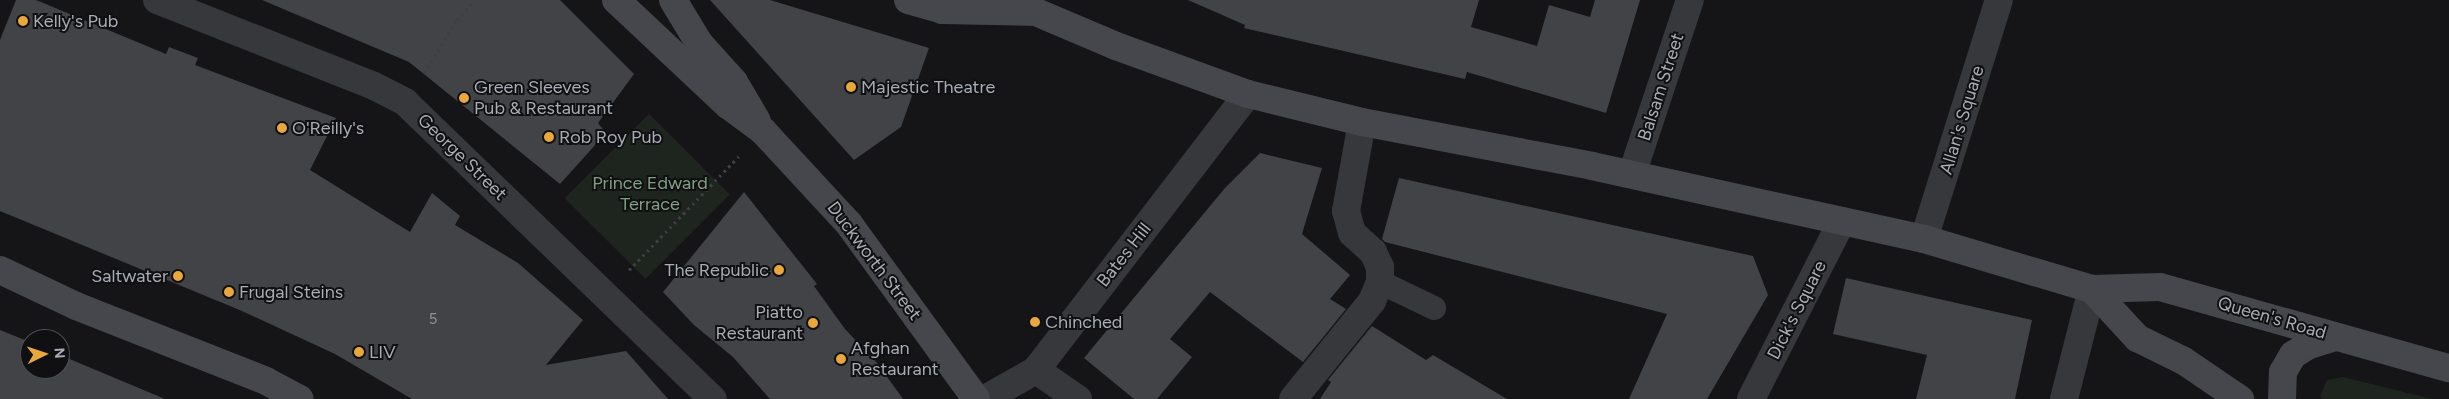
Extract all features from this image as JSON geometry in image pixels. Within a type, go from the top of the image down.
[{"type":"main road","name":"Duckworth Street","points":[[616,0],[728,105],[763,131],[849,224],[976,399]]},
{"type":"main road","name":"Duckworth Street","points":[[673,0],[698,43],[734,82],[763,131]]},
{"type":"main road","points":[[908,0],[942,10],[1032,4],[1116,46],[1248,94],[1362,122],[1632,174],[1842,220],[1924,239],[2092,289],[2137,338],[2184,361],[2240,399]]},
{"type":"main road","points":[[0,270],[76,306],[266,381],[300,399]]},
{"type":"main road","name":"Queen's Road","points":[[2092,289],[2160,287],[2449,368]]},
{"type":"main road","points":[[2282,399],[2283,372],[2293,355],[2309,345],[2336,336]]},
{"type":"street","name":"George Street","points":[[156,0],[372,85],[405,102],[713,399]]},
{"type":"street","name":"Balsam Street","points":[[1632,174],[1690,0]]},
{"type":"street","name":"Allan's Square","points":[[1924,239],[1999,0]]},
{"type":"street","name":"Bates Hill","points":[[985,399],[1036,370],[1248,94]]},
{"type":"street","points":[[1293,399],[1372,301],[1380,282],[1380,267],[1373,252],[1352,232],[1346,211],[1362,122]]},
{"type":"street","name":"Dick's Square","points":[[1752,399],[1842,220]]},
{"type":"street","points":[[2064,399],[2092,289]]},
{"type":"street","points":[[1036,370],[1078,399]]},
{"type":"lane","points":[[1380,282],[1434,308]]},
{"type":"path","points":[[423,76],[457,20],[474,0]]},
{"type":"path","points":[[627,272],[741,154]]},
{"type":"green space","name":"Prince Edward Terrace","points":[[649,114],[730,195],[645,279],[565,198]]},
{"type":"green space","points":[[2343,377],[2432,399],[2322,399],[2320,396],[2327,380]]},
{"type":"building","points":[[16,0],[36,0],[166,54],[169,47],[198,58],[195,65],[336,118],[310,170],[410,232],[432,193],[460,216],[455,225],[518,263],[583,320],[546,365],[626,351],[668,399],[412,399],[335,354],[242,311],[0,211],[0,40]]},
{"type":"building","points":[[262,0],[560,0],[634,74],[598,123],[606,133],[560,184],[409,62]]},
{"type":"building","name":"Majestic Theatre","points":[[710,0],[770,0],[929,48],[901,127],[854,160]]},
{"type":"building","points":[[1188,0],[1479,0],[1471,27],[1537,46],[1549,5],[1590,17],[1595,0],[1640,0],[1606,113],[1467,72],[1465,79],[1244,28],[1245,25]]},
{"type":"building","points":[[1260,153],[1322,168],[1302,234],[1350,275],[1330,299],[1346,309],[1303,362],[1210,292],[1170,339],[1192,357],[1157,399],[1134,399],[1084,358],[1225,188]]},
{"type":"building","points":[[1399,178],[1753,256],[1768,295],[1707,399],[1629,399],[1667,314],[1385,242],[1382,239]]},
{"type":"building","points":[[744,192],[817,284],[814,286],[845,329],[878,364],[903,399],[770,399],[733,357],[694,325],[663,292]]},
{"type":"building","points":[[1846,278],[2032,320],[2015,399],[1916,399],[1927,355],[1833,334]]},
{"type":"building","points":[[1372,326],[1426,360],[1433,355],[1507,399],[1320,399],[1331,382],[1328,380]]},
{"type":"building","points":[[0,330],[20,338],[20,379],[70,379],[70,359],[165,399],[0,399]]},
{"type":"place","name":"Kelly's Pub","points":[[23,21]]},
{"type":"place","name":"Majestic Theatre","points":[[851,87]]},
{"type":"place","name":"Green Sleeves Pub & Restaurant","points":[[464,98]]},
{"type":"place","name":"O'Reilly's","points":[[282,128]]},
{"type":"place","name":"Rob Roy Pub","points":[[549,137]]},
{"type":"place","name":"The Republic","points":[[779,270]]},
{"type":"place","name":"Saltwater","points":[[178,276]]},
{"type":"place","name":"Frugal Steins","points":[[229,292]]},
{"type":"place","name":"Chinched","points":[[1035,322]]},
{"type":"place","name":"Piatto Restaurant","points":[[813,323]]},
{"type":"place","name":"LIV","points":[[359,352]]},
{"type":"place","name":"Afghan Restaurant","points":[[841,359]]}]
